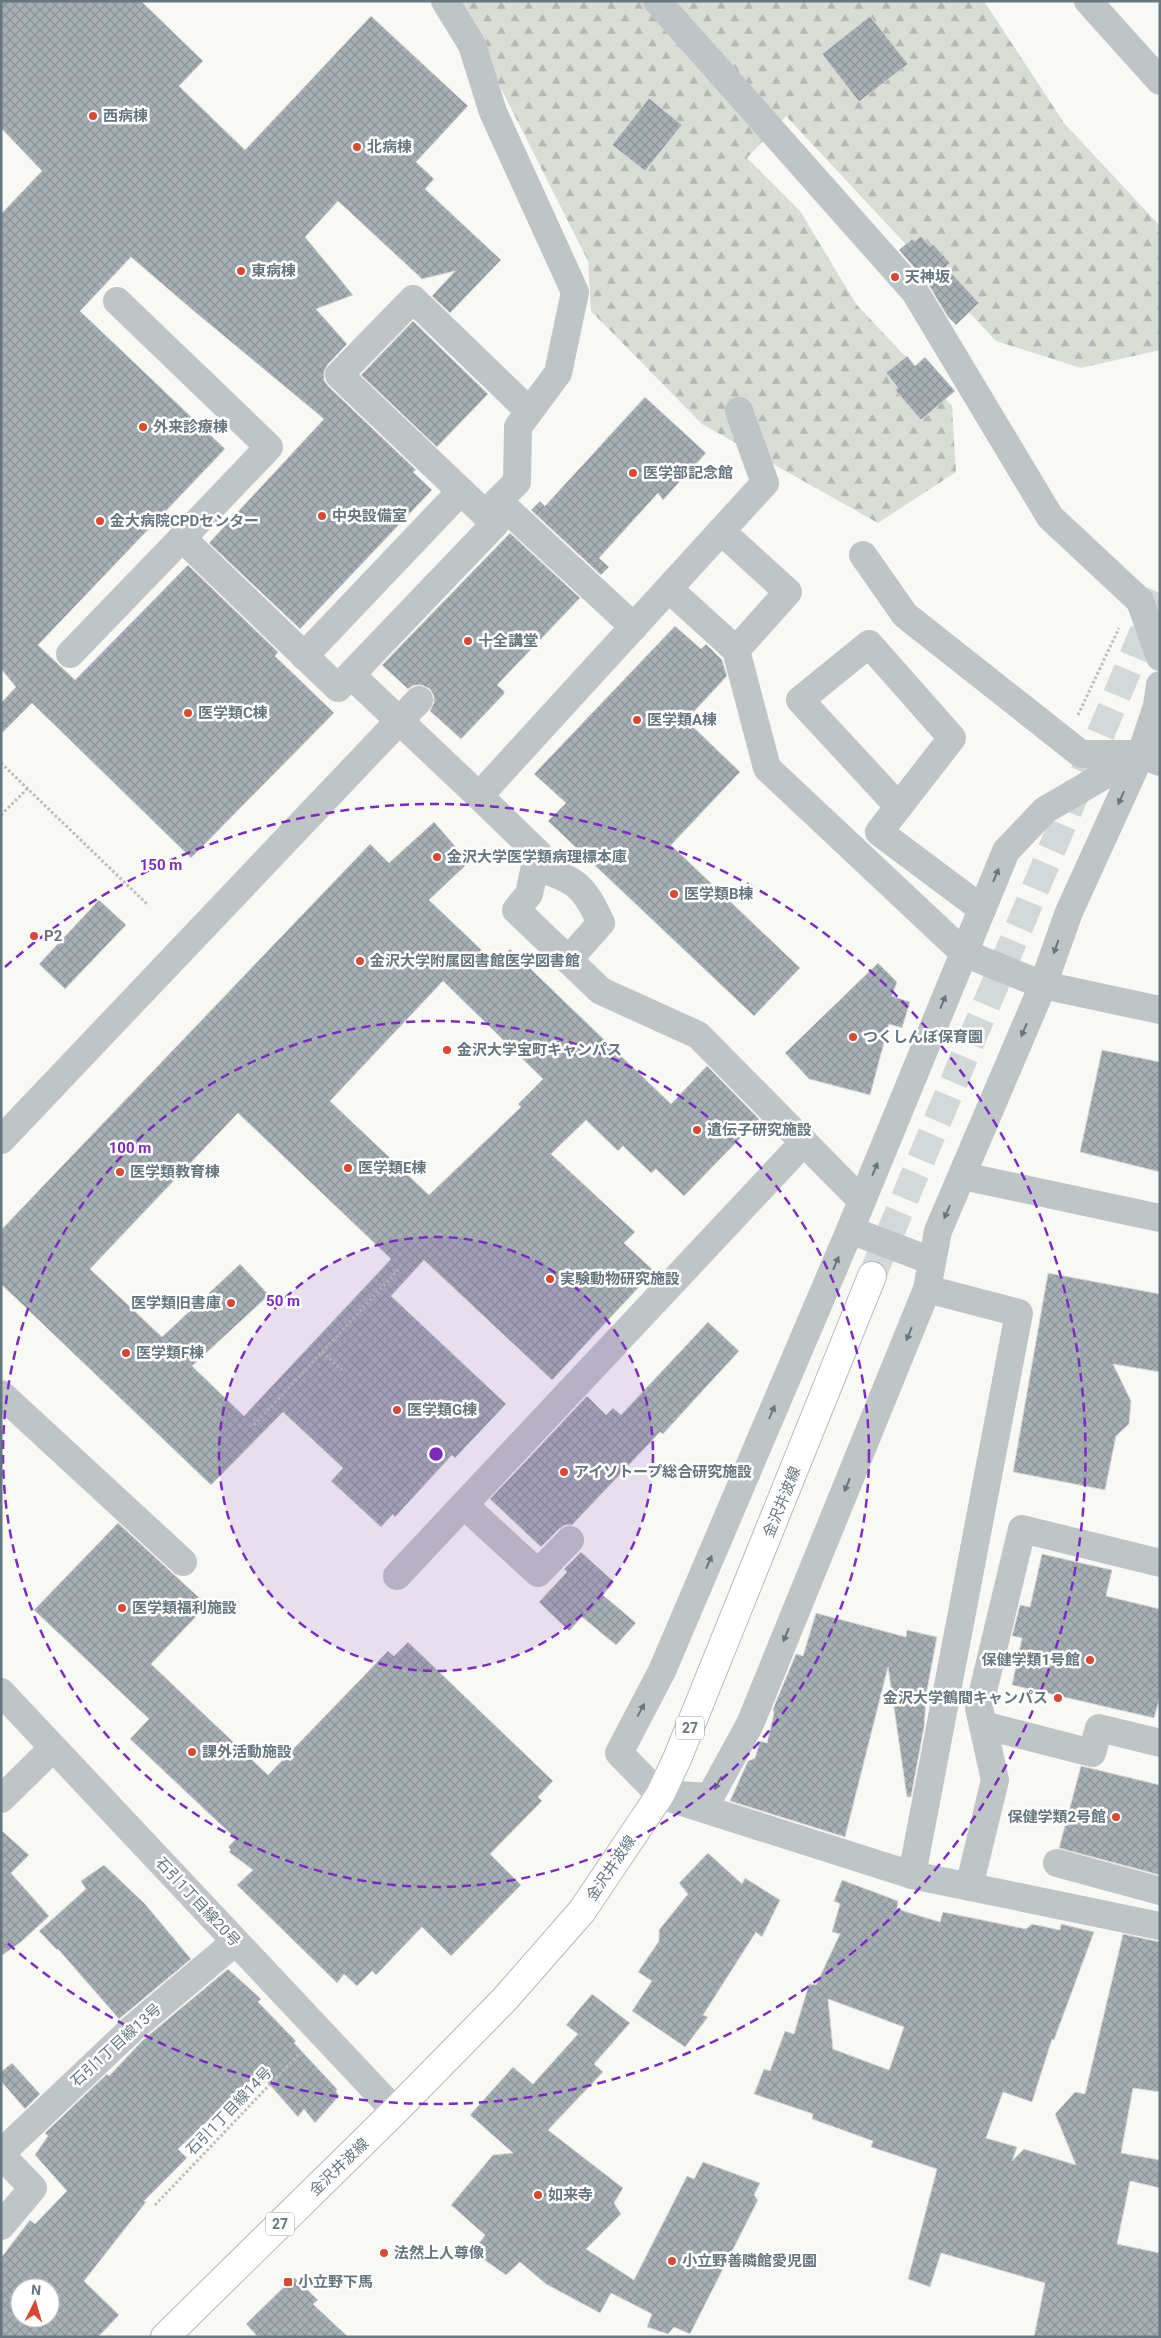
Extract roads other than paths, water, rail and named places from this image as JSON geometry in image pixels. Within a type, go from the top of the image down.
[{"type":"main road","name":"金沢井波線","points":[[165,2337],[395,2111],[504,2000],[582,1911],[660,1794],[677,1759],[746,1591],[872,1276]]},
{"type":"street","points":[[445,1],[472,45],[493,112],[575,292],[558,373],[518,427],[517,482],[492,507]]},
{"type":"street","points":[[657,1],[915,292],[1050,517],[1140,601],[1160,657]]},
{"type":"street","points":[[1088,1],[1160,80]]},
{"type":"street","points":[[530,411],[413,299],[339,375],[461,491],[492,507],[634,627]]},
{"type":"street","points":[[70,654],[269,447],[117,301]]},
{"type":"street","points":[[479,796],[765,483],[739,411]]},
{"type":"street","points":[[304,656],[461,491]]},
{"type":"street","points":[[182,538],[338,688],[495,524],[492,507]]},
{"type":"street","points":[[721,531],[788,592],[736,650]]},
{"type":"street","points":[[863,555],[905,614],[1081,754],[1150,758]]},
{"type":"street","points":[[669,588],[736,650],[767,768],[964,953],[1043,985],[1160,1010]]},
{"type":"street","points":[[899,807],[800,700],[868,644],[952,738],[899,807],[879,832],[982,909]]},
{"type":"street","points":[[351,675],[538,853],[529,894],[516,910],[601,991],[698,1035],[862,1201]]},
{"type":"street","points":[[660,1794],[710,1796],[750,1724],[927,1289],[938,1231],[1043,985],[1069,912],[1150,758],[1160,685]]},
{"type":"street","points":[[1,1140],[418,700]]},
{"type":"street","points":[[1150,758],[1045,810],[1006,851],[850,1230],[662,1671],[619,1753],[660,1794],[912,1875],[1160,1926]]},
{"type":"street","points":[[535,867],[567,877],[589,896],[602,923],[568,960]]},
{"type":"street","points":[[397,1576],[804,1142]]},
{"type":"street","points":[[963,1176],[1160,1218]]},
{"type":"street","points":[[850,1230],[932,1261]]},
{"type":"street","points":[[912,1875],[1019,1313],[927,1289]]},
{"type":"street","points":[[1,1394],[183,1562]]},
{"type":"street","points":[[464,1505],[538,1573],[570,1540]]},
{"type":"street","points":[[969,1887],[995,1780],[979,1708],[1022,1529],[1160,1563]]},
{"type":"street","name":"石引1丁目線20号","points":[[1,1692],[52,1749],[395,2111]]},
{"type":"street","points":[[983,1725],[1092,1753],[1099,1728],[1160,1743]]},
{"type":"street","points":[[1,1799],[52,1749]]},
{"type":"street","points":[[1058,1863],[1160,1891]]},
{"type":"street","name":"石引1丁目線13号","points":[[1,2226],[33,2188],[1,2154],[133,2028],[235,1942]]},
{"type":"tunnel","points":[[872,1276],[1160,593]]},
{"type":"place","name":"西病棟","points":[[93,116]]},
{"type":"place","name":"北病棟","points":[[357,147]]},
{"type":"place","name":"東病棟","points":[[241,271]]},
{"type":"place","name":"天神坂","points":[[895,277]]},
{"type":"place","name":"外来診療棟","points":[[143,427]]},
{"type":"place","name":"医学部記念館","points":[[633,473]]},
{"type":"place","name":"中央設備室","points":[[322,516]]},
{"type":"place","name":"金大病院CPDセンター","points":[[100,521]]},
{"type":"place","name":"十全講堂","points":[[468,641]]},
{"type":"place","name":"医学類C棟","points":[[188,713]]},
{"type":"place","name":"医学類A棟","points":[[637,720]]},
{"type":"place","name":"金沢大学医学類病理標本庫","points":[[437,857]]},
{"type":"place","name":"医学類B棟","points":[[674,894]]},
{"type":"place","name":"P2","points":[[34,936]]},
{"type":"place","name":"金沢大学附属図書館医学図書館","points":[[360,961]]},
{"type":"place","name":"つくしんぼ保育園","points":[[853,1037]]},
{"type":"place","name":"金沢大学宝町キャンパス","points":[[447,1050]]},
{"type":"place","name":"遺伝子研究施設","points":[[697,1130]]},
{"type":"place","name":"医学類E棟","points":[[348,1168]]},
{"type":"place","name":"医学類教育棟","points":[[120,1172]]},
{"type":"place","name":"実験動物研究施設","points":[[550,1279]]},
{"type":"place","name":"医学類旧書庫","points":[[231,1303]]},
{"type":"place","name":"医学類F棟","points":[[126,1353]]},
{"type":"place","name":"医学類G棟","points":[[397,1410]]},
{"type":"place","name":"アイソトープ総合研究施設","points":[[564,1472]]},
{"type":"place","name":"医学類福利施設","points":[[122,1608]]},
{"type":"place","name":"保健学類1号館","points":[[1090,1660]]},
{"type":"place","name":"金沢大学鶴間キャンパス","points":[[1058,1698]]},
{"type":"place","name":"課外活動施設","points":[[192,1752]]},
{"type":"place","name":"保健学類2号館","points":[[1116,1817]]},
{"type":"place","name":"如来寺","points":[[538,2195]]},
{"type":"place","name":"法然上人尊像","points":[[384,2253]]},
{"type":"place","name":"小立野善隣館愛児園","points":[[672,2261]]},
{"type":"place","name":"小立野下馬","points":[[288,2282]]}]
